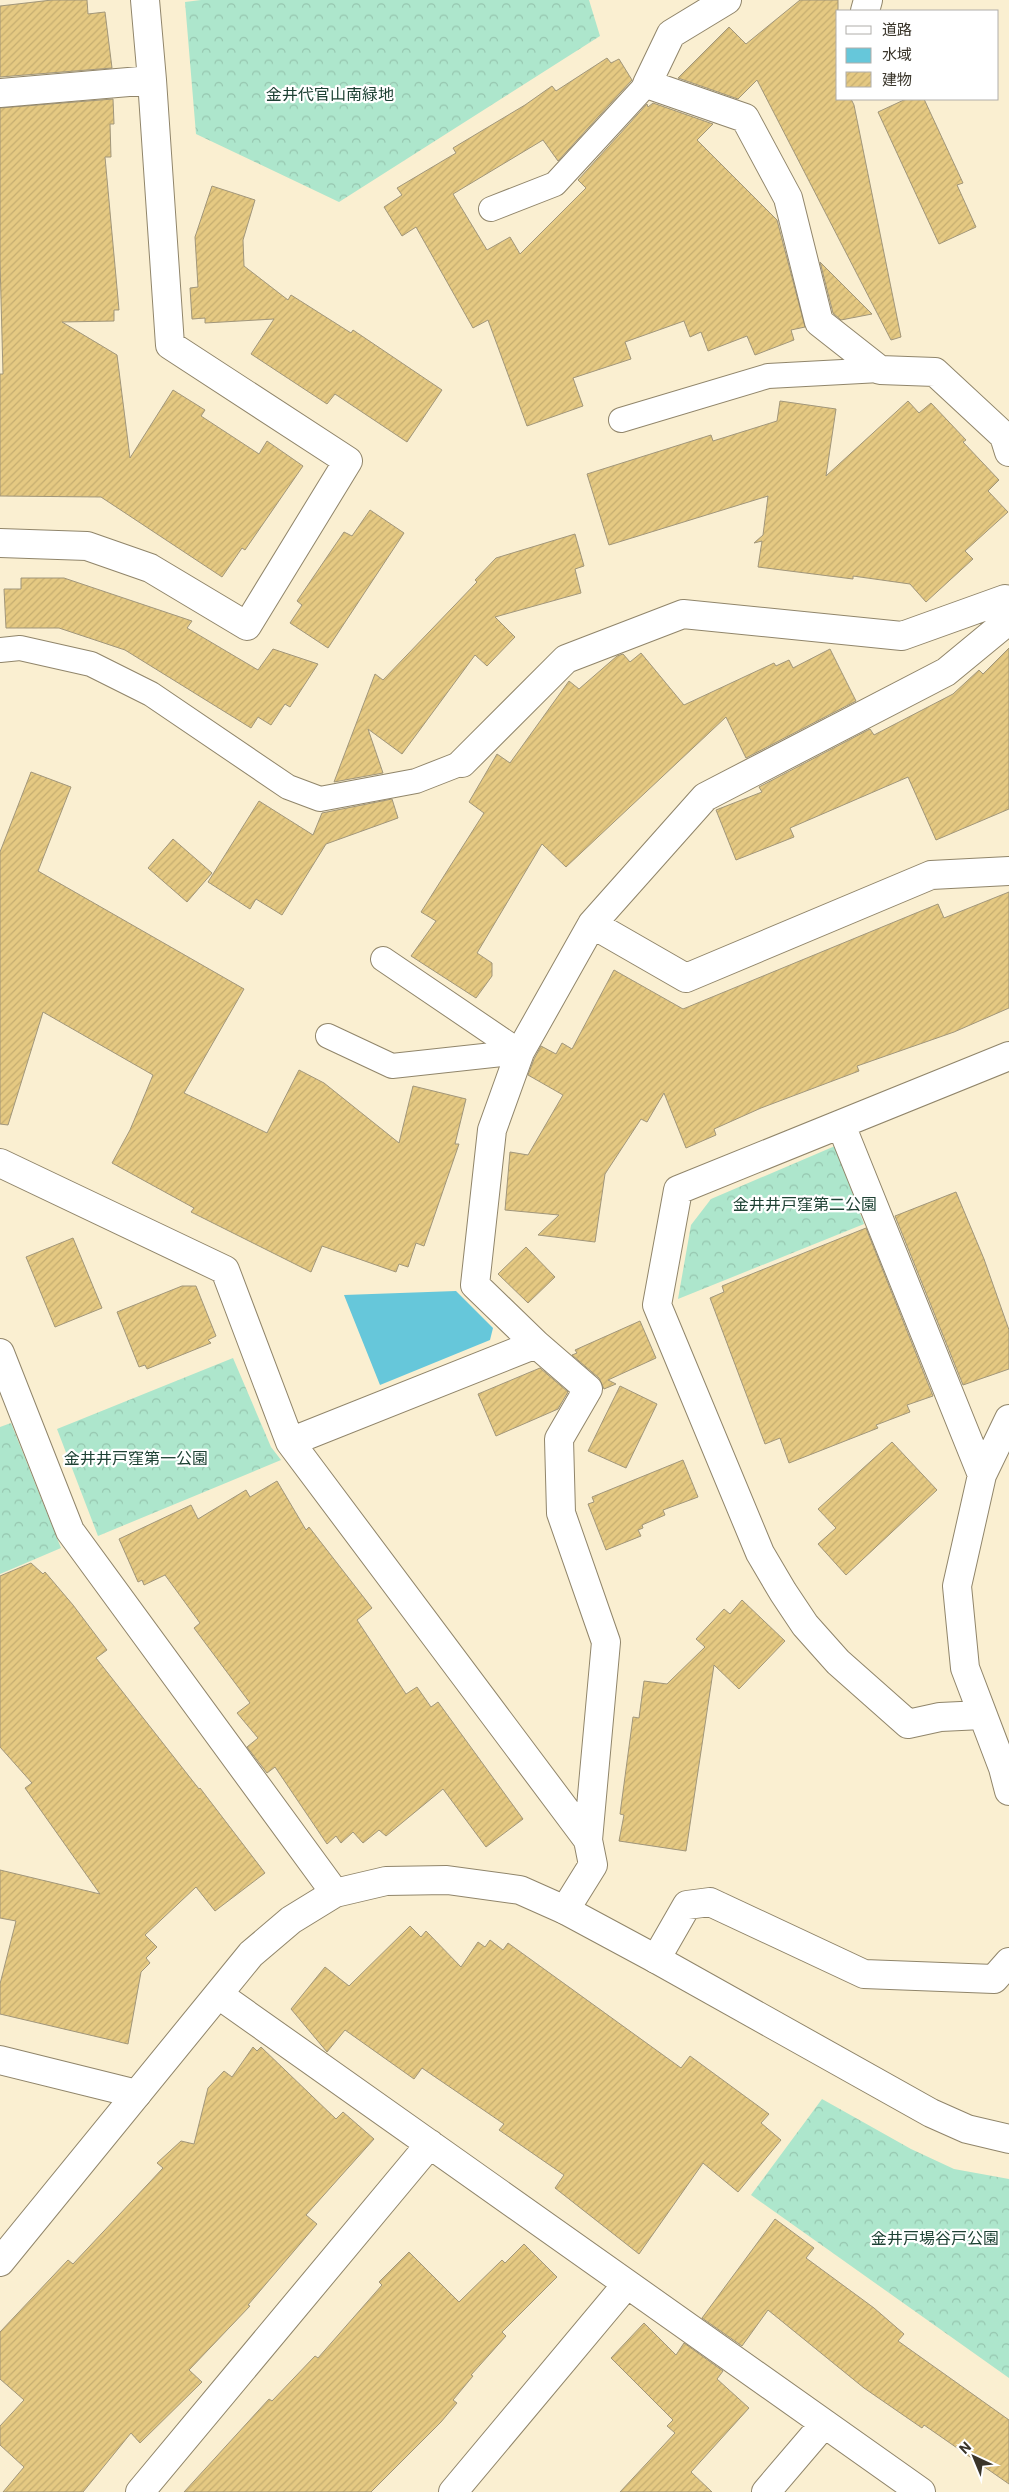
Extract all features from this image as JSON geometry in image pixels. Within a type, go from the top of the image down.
[{"type":"street","points":[[0,543],[88,546],[150,568],[247,626],[348,461],[170,345],[145,0]]},
{"type":"street","points":[[727,0],[671,34],[647,84],[745,118],[788,198],[819,322],[880,370],[935,372],[1004,436],[1009,452]]},
{"type":"street","points":[[0,93],[152,80]]},
{"type":"street","points":[[462,763],[566,659],[683,614],[902,636],[1008,603]]},
{"type":"street","points":[[565,1910],[593,1865],[588,1840],[606,1642],[561,1513],[559,1439],[588,1390],[536,1344],[475,1285],[492,1130],[520,1052],[592,924],[705,797],[946,672],[1008,603]]},
{"type":"street","points":[[592,924],[686,978],[931,875],[1009,871]]},
{"type":"street","points":[[982,1716],[940,1717],[908,1724],[838,1662],[805,1624],[760,1553],[657,1305],[678,1190],[1009,1056]]},
{"type":"street","points":[[841,1125],[982,1476]]},
{"type":"street","points":[[0,1164],[225,1270],[290,1442],[588,1840]]},
{"type":"street","points":[[290,1442],[536,1344]]},
{"type":"street","points":[[0,1353],[70,1531],[336,1893]]},
{"type":"street","points":[[1007,1776],[982,1716],[965,1668],[957,1586],[982,1476],[1009,1419]]},
{"type":"street","points":[[0,2262],[251,1954],[291,1920],[336,1893],[386,1881],[447,1880],[520,1890],[565,1910],[656,1959],[931,2113],[967,2129],[1009,2139]]},
{"type":"street","points":[[656,1959],[687,1905],[710,1902],[864,1974],[994,1979],[1009,1962]]},
{"type":"street","points":[[219,1994],[921,2492]]},
{"type":"street","points":[[0,2060],[137,2094]]},
{"type":"street","points":[[140,2492],[430,2144]]},
{"type":"street","points":[[453,2492],[627,2284]]},
{"type":"street","points":[[766,2492],[824,2424]]},
{"type":"lane","points":[[492,209],[555,184],[647,84]]},
{"type":"lane","points":[[621,420],[768,376],[880,370]]},
{"type":"lane","points":[[0,650],[20,648],[91,664],[151,694],[288,787],[320,800],[416,781],[462,763]]},
{"type":"lane","points":[[383,959],[520,1052]]},
{"type":"lane","points":[[328,1036],[392,1066],[520,1052]]},
{"type":"green space","name":"金井代官山南緑地","points":[[201,0],[589,0],[600,36],[339,202],[196,134],[185,2]]},
{"type":"green space","name":"金井井戸窪第二公園","points":[[835,1146],[864,1224],[678,1299],[691,1225],[711,1199]]},
{"type":"green space","name":"金井井戸窪第一公園","points":[[233,1358],[271,1447],[281,1460],[98,1536],[57,1429]]},
{"type":"green space","name":"金井井戸窪第一公園","points":[[11,1423],[61,1548],[0,1574],[0,1427]]},
{"type":"green space","name":"金井戸場谷戸公園","points":[[822,2099],[911,2149],[954,2169],[1009,2179],[1009,2378],[751,2195]]},
{"type":"water","points":[[456,1291],[493,1328],[490,1340],[380,1385],[344,1295]]},
{"type":"building","points":[[52,0],[87,0],[88,14],[105,12],[112,68],[0,77],[0,6]]},
{"type":"building","points":[[800,0],[838,0],[838,10],[836,10],[836,100],[852,100],[854,105],[901,337],[891,340],[757,80],[738,99],[678,78],[729,27],[746,44]]},
{"type":"building","points":[[607,58],[611,63],[619,59],[632,80],[558,161],[543,140],[453,194],[487,250],[510,237],[520,254],[586,188],[578,180],[647,104],[648,107],[653,103],[713,124],[697,140],[777,220],[805,327],[791,330],[794,340],[755,355],[747,336],[708,351],[701,332],[690,337],[684,321],[625,342],[631,359],[573,378],[583,406],[527,426],[488,320],[473,328],[416,227],[402,236],[384,207],[402,195],[397,188],[456,153],[453,148],[525,105],[552,86],[556,91]]},
{"type":"building","points":[[113,99],[114,124],[110,124],[111,157],[105,157],[119,310],[114,310],[114,321],[62,322],[117,355],[130,458],[173,390],[205,410],[201,416],[259,454],[267,441],[303,466],[245,550],[242,548],[222,577],[101,497],[0,496],[0,374],[3,374],[0,261],[0,108]]},
{"type":"building","points":[[904,100],[924,100],[963,183],[957,185],[976,227],[939,244],[878,112]]},
{"type":"building","points":[[212,186],[255,200],[243,240],[244,266],[288,300],[291,295],[351,333],[353,330],[442,390],[407,442],[335,394],[327,404],[251,354],[274,319],[205,323],[205,318],[192,319],[190,288],[198,287],[195,237]]},
{"type":"building","points":[[820,262],[872,314],[841,320],[833,313]]},
{"type":"building","points":[[780,401],[836,409],[826,476],[908,401],[919,413],[931,403],[966,440],[963,442],[999,480],[988,491],[1008,512],[965,551],[973,559],[926,602],[910,584],[853,576],[853,579],[758,567],[762,541],[754,543],[763,535],[768,496],[609,545],[587,474],[711,435],[713,441],[777,421]]},
{"type":"building","points":[[370,510],[404,533],[328,648],[290,623],[302,605],[297,601],[344,532],[352,536]]},
{"type":"building","points":[[575,534],[584,566],[575,569],[581,593],[495,617],[515,637],[487,666],[475,655],[402,754],[368,729],[383,773],[334,782],[375,674],[383,680],[477,582],[475,580],[496,558]]},
{"type":"building","points":[[21,578],[64,578],[192,621],[187,628],[258,670],[273,649],[318,664],[290,707],[285,704],[271,725],[258,717],[251,728],[125,650],[59,628],[6,628],[4,589],[21,589]]},
{"type":"building","points":[[1009,648],[1009,809],[936,840],[908,777],[790,828],[794,837],[736,860],[716,810],[762,792],[759,787],[870,729],[874,735],[953,694],[979,670],[983,674]]},
{"type":"building","points":[[830,649],[856,701],[746,758],[726,717],[566,867],[542,844],[477,953],[492,963],[492,976],[476,998],[411,956],[436,921],[421,912],[484,813],[469,802],[497,754],[510,763],[569,681],[579,689],[617,656],[623,654],[630,662],[641,653],[684,705],[774,663],[776,666],[789,660],[793,668]]},
{"type":"building","points":[[31,772],[71,787],[38,871],[244,989],[184,1093],[267,1133],[299,1070],[324,1083],[399,1143],[413,1086],[466,1099],[455,1144],[459,1144],[424,1246],[416,1243],[408,1267],[399,1264],[396,1272],[322,1246],[311,1272],[191,1212],[194,1208],[112,1163],[130,1130],[153,1075],[43,1012],[8,1125],[0,1124],[0,852]]},
{"type":"building","points":[[392,799],[398,818],[326,844],[282,915],[256,899],[250,909],[208,882],[259,801],[313,835],[322,813]]},
{"type":"building","points":[[173,839],[212,873],[187,902],[148,868]]},
{"type":"building","points":[[1009,892],[1009,1008],[954,1032],[857,1066],[859,1071],[761,1108],[714,1129],[716,1135],[686,1148],[664,1093],[647,1122],[641,1119],[605,1174],[595,1242],[538,1235],[559,1215],[505,1210],[510,1152],[528,1155],[563,1095],[528,1075],[534,1059],[541,1046],[556,1054],[562,1043],[572,1049],[614,970],[683,1009],[938,904],[944,918]]},
{"type":"building","points":[[956,1192],[984,1259],[1009,1330],[1009,1369],[963,1385],[895,1216]]},
{"type":"building","points":[[866,1228],[933,1396],[907,1405],[910,1412],[876,1425],[878,1428],[789,1463],[780,1438],[765,1444],[710,1298],[724,1292],[722,1286]]},
{"type":"building","points":[[73,1238],[102,1308],[55,1327],[26,1257]]},
{"type":"building","points":[[526,1247],[555,1277],[528,1303],[498,1274]]},
{"type":"building","points":[[182,1286],[196,1286],[216,1336],[208,1340],[211,1343],[147,1369],[145,1365],[139,1367],[117,1312]]},
{"type":"building","points":[[640,1321],[656,1358],[608,1380],[616,1384],[604,1389],[599,1378],[572,1355],[577,1353],[575,1350]]},
{"type":"building","points":[[540,1368],[568,1392],[558,1409],[496,1436],[478,1394]]},
{"type":"building","points":[[620,1386],[657,1404],[626,1468],[588,1451]]},
{"type":"building","points":[[892,1442],[937,1490],[846,1575],[818,1544],[836,1528],[818,1509]]},
{"type":"building","points":[[683,1460],[698,1497],[663,1510],[665,1515],[642,1525],[643,1528],[638,1530],[641,1536],[606,1550],[588,1504],[594,1502],[592,1497]]},
{"type":"building","points":[[277,1481],[306,1530],[309,1527],[372,1608],[357,1620],[406,1694],[417,1687],[431,1707],[438,1702],[523,1819],[486,1847],[443,1789],[386,1836],[379,1830],[363,1843],[353,1832],[341,1843],[336,1836],[327,1844],[275,1767],[267,1773],[247,1747],[258,1738],[237,1713],[250,1703],[194,1628],[200,1623],[165,1575],[144,1585],[142,1580],[138,1582],[119,1539],[191,1505],[198,1519],[246,1490],[250,1497]]},
{"type":"building","points":[[31,1563],[43,1574],[45,1572],[107,1650],[96,1658],[265,1873],[215,1911],[196,1887],[145,1935],[157,1947],[146,1958],[150,1963],[141,1972],[128,2044],[0,2014],[0,1984],[16,1921],[0,1918],[0,1870],[100,1894],[25,1788],[32,1783],[0,1747],[0,1576]]},
{"type":"building","points":[[742,1600],[785,1641],[739,1689],[714,1665],[686,1851],[619,1841],[624,1815],[620,1814],[633,1717],[639,1718],[644,1681],[667,1684],[705,1647],[696,1639],[724,1609],[730,1614]]},
{"type":"building","points":[[410,1926],[421,1937],[426,1931],[461,1967],[478,1942],[485,1947],[490,1940],[503,1950],[508,1943],[681,2068],[690,2056],[769,2114],[761,2123],[781,2140],[738,2192],[703,2163],[639,2254],[555,2188],[564,2175],[499,2130],[504,2124],[422,2068],[414,2079],[345,2030],[327,2052],[291,2009],[325,1967],[349,1986]]},
{"type":"building","points":[[253,2047],[257,2051],[261,2047],[336,2119],[343,2112],[374,2139],[306,2215],[317,2224],[248,2305],[250,2306],[189,2370],[202,2382],[140,2443],[131,2433],[83,2492],[3,2492],[24,2467],[0,2445],[0,2426],[24,2400],[0,2379],[0,2332],[68,2260],[73,2264],[163,2168],[157,2163],[181,2141],[194,2144],[208,2088],[224,2071],[232,2077]]},
{"type":"building","points":[[775,2219],[814,2248],[806,2258],[874,2308],[904,2334],[898,2341],[1009,2420],[1009,2484],[924,2425],[922,2428],[864,2388],[768,2310],[742,2346],[702,2318]]},
{"type":"building","points":[[524,2244],[557,2277],[502,2332],[506,2336],[471,2375],[473,2376],[453,2400],[457,2403],[441,2422],[371,2492],[184,2492],[269,2399],[272,2401],[315,2356],[318,2358],[382,2285],[379,2282],[409,2252],[459,2302],[502,2260],[505,2263]]},
{"type":"building","points":[[644,2323],[676,2355],[684,2343],[723,2371],[717,2379],[749,2408],[691,2472],[712,2492],[620,2492],[675,2433],[667,2426],[673,2420],[611,2358]]}]
